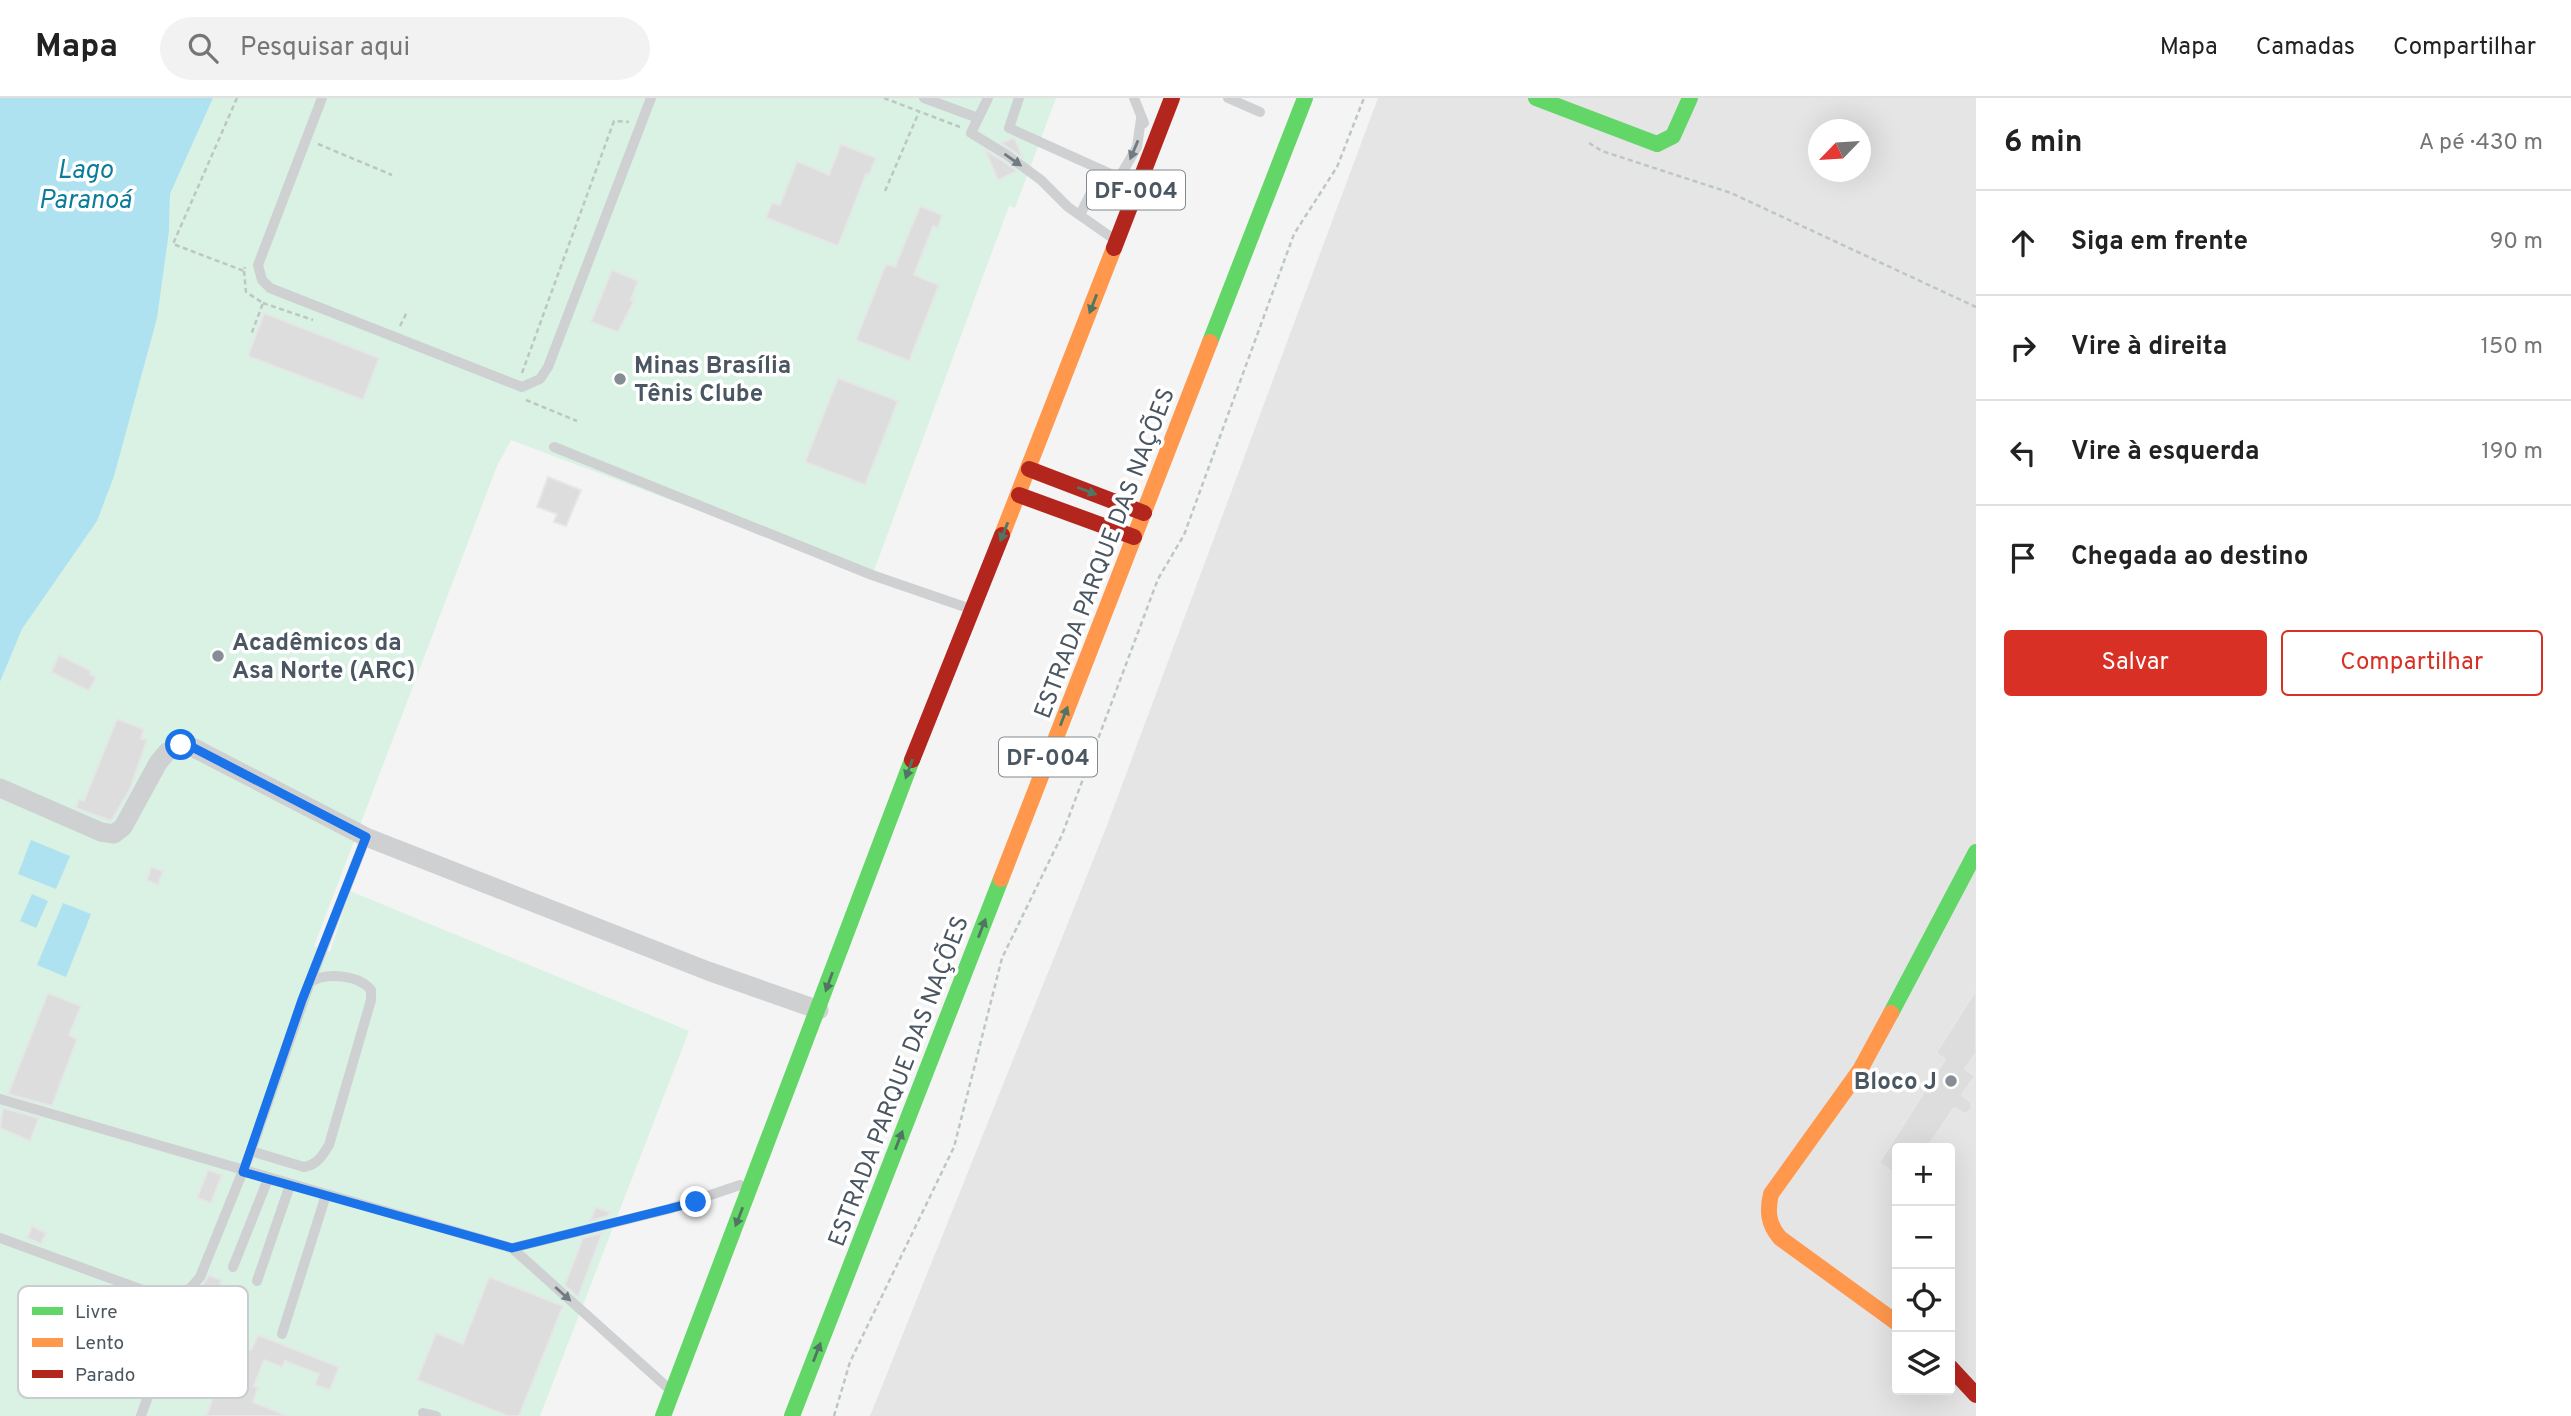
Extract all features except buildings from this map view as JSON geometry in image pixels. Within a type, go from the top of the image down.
[{"type":"main road","name":"DF-004","points":[[663,1416],[933,705],[1019,495],[1172,98]]},
{"type":"main road","name":"ESTRADA PARQUE DAS NAÇÕES","points":[[792,1416],[1305,98]]},
{"type":"main road","points":[[1536,98],[1657,145],[1673,136],[1690,98]]},
{"type":"main road","points":[[1029,469],[1144,513]]},
{"type":"main road","points":[[1019,495],[1134,537]]},
{"type":"main road","points":[[1892,1320],[1780,1238],[1773,1231],[1767,1209],[1771,1194],[1860,1070],[1976,852]]},
{"type":"main road","points":[[1955,1372],[1976,1395]]},
{"type":"street","points":[[0,788],[101,832],[114,834],[123,827],[158,763],[167,752],[181,745],[194,748],[366,837],[696,967],[819,1010]]},
{"type":"lane","points":[[323,98],[258,265],[262,280],[270,288],[522,387],[540,379],[548,367],[651,98]]},
{"type":"lane","points":[[925,98],[978,118]]},
{"type":"lane","points":[[988,98],[971,133],[1041,180],[1080,215],[1117,241]]},
{"type":"lane","points":[[1019,98],[1009,128],[1138,186]]},
{"type":"lane","points":[[1134,98],[1140,119],[1156,140]]},
{"type":"lane","points":[[1228,98],[1260,112]]},
{"type":"lane","points":[[1119,178],[1137,147],[1140,119]]},
{"type":"lane","points":[[1080,215],[1102,170]]},
{"type":"lane","points":[[554,447],[872,575],[972,610]]},
{"type":"lane","points":[[191,1286],[200,1277],[243,1172],[310,982],[366,837]]},
{"type":"lane","points":[[251,1151],[304,1167],[312,1166],[329,1144],[372,995],[364,982],[338,976],[322,977],[310,982]]},
{"type":"lane","points":[[0,1099],[243,1172],[512,1248],[672,1392]]},
{"type":"lane","points":[[233,1267],[268,1179]]},
{"type":"lane","points":[[512,1248],[683,1206],[753,1179]]},
{"type":"lane","points":[[257,1281],[290,1185]]},
{"type":"lane","points":[[282,1334],[326,1195]]},
{"type":"lane","points":[[0,1238],[132,1286]]},
{"type":"lane","points":[[141,1416],[147,1398]]},
{"type":"lane","points":[[423,1413],[436,1416]]},
{"type":"path","points":[[237,98],[173,244],[244,271]]},
{"type":"path","points":[[834,1416],[850,1362],[954,1147],[1002,958],[1062,835],[1158,579],[1184,535],[1294,233],[1337,167],[1364,98]]},
{"type":"path","points":[[885,191],[919,112]]},
{"type":"path","points":[[521,376],[614,121],[631,122]]},
{"type":"path","points":[[1582,139],[1602,151],[1731,193],[1976,307]]},
{"type":"path","points":[[312,142],[392,175]]},
{"type":"path","points":[[248,258],[244,271],[246,292],[263,303],[251,335]]},
{"type":"path","points":[[398,329],[407,312]]},
{"type":"shaded area","points":[[1378,98],[1976,98],[1976,1416],[870,1416],[1106,828]]},
{"type":"green space","points":[[213,98],[1056,98],[1015,208],[1009,206],[872,576],[511,440],[497,466],[314,946],[330,952],[350,891],[689,1031],[540,1416],[0,1416],[0,682],[22,629],[97,521],[169,231],[170,194]]},
{"type":"water","name":"Lago Paranoá","points":[[0,98],[213,98],[170,194],[169,231],[157,318],[114,476],[97,521],[22,629],[0,682]]},
{"type":"water","points":[[31,840],[70,856],[56,889],[18,874]]},
{"type":"water","points":[[32,894],[48,901],[36,928],[20,921]]},
{"type":"water","points":[[63,903],[91,914],[66,977],[37,965]]},
{"type":"traffic: fast","points":[[1210,342],[1305,98]]},
{"type":"traffic: fast","points":[[1536,98],[1657,144],[1673,136],[1690,98]]},
{"type":"traffic: fast","points":[[663,1416],[912,760]]},
{"type":"traffic: fast","points":[[1891,1013],[1976,852]]},
{"type":"traffic: fast","points":[[792,1416],[1001,879]]},
{"type":"traffic: slow","points":[[1002,535],[1114,248]]},
{"type":"traffic: slow","points":[[1001,879],[1210,342]]},
{"type":"traffic: slow","points":[[1891,1013],[1860,1070],[1771,1194],[1769,1212],[1773,1228],[1780,1238],[1892,1319]]},
{"type":"traffic: jam","points":[[1114,248],[1172,98]]},
{"type":"traffic: jam","points":[[1029,469],[1144,513]]},
{"type":"traffic: jam","points":[[1019,495],[1134,537]]},
{"type":"traffic: jam","points":[[912,760],[1002,535]]},
{"type":"traffic: jam","points":[[1955,1372],[1976,1395]]},
{"type":"place","name":"Minas Brasília Tênis Clube","points":[[620,379]]},
{"type":"place","name":"Acadêmicos da Asa Norte (ARC)","points":[[218,656]]},
{"type":"place","name":"Bloco J","points":[[1951,1081]]},
{"type":"route","points":[[181,745],[194,748],[333,823],[366,837],[302,1000],[243,1172],[512,1248],[696,1202]]}]
